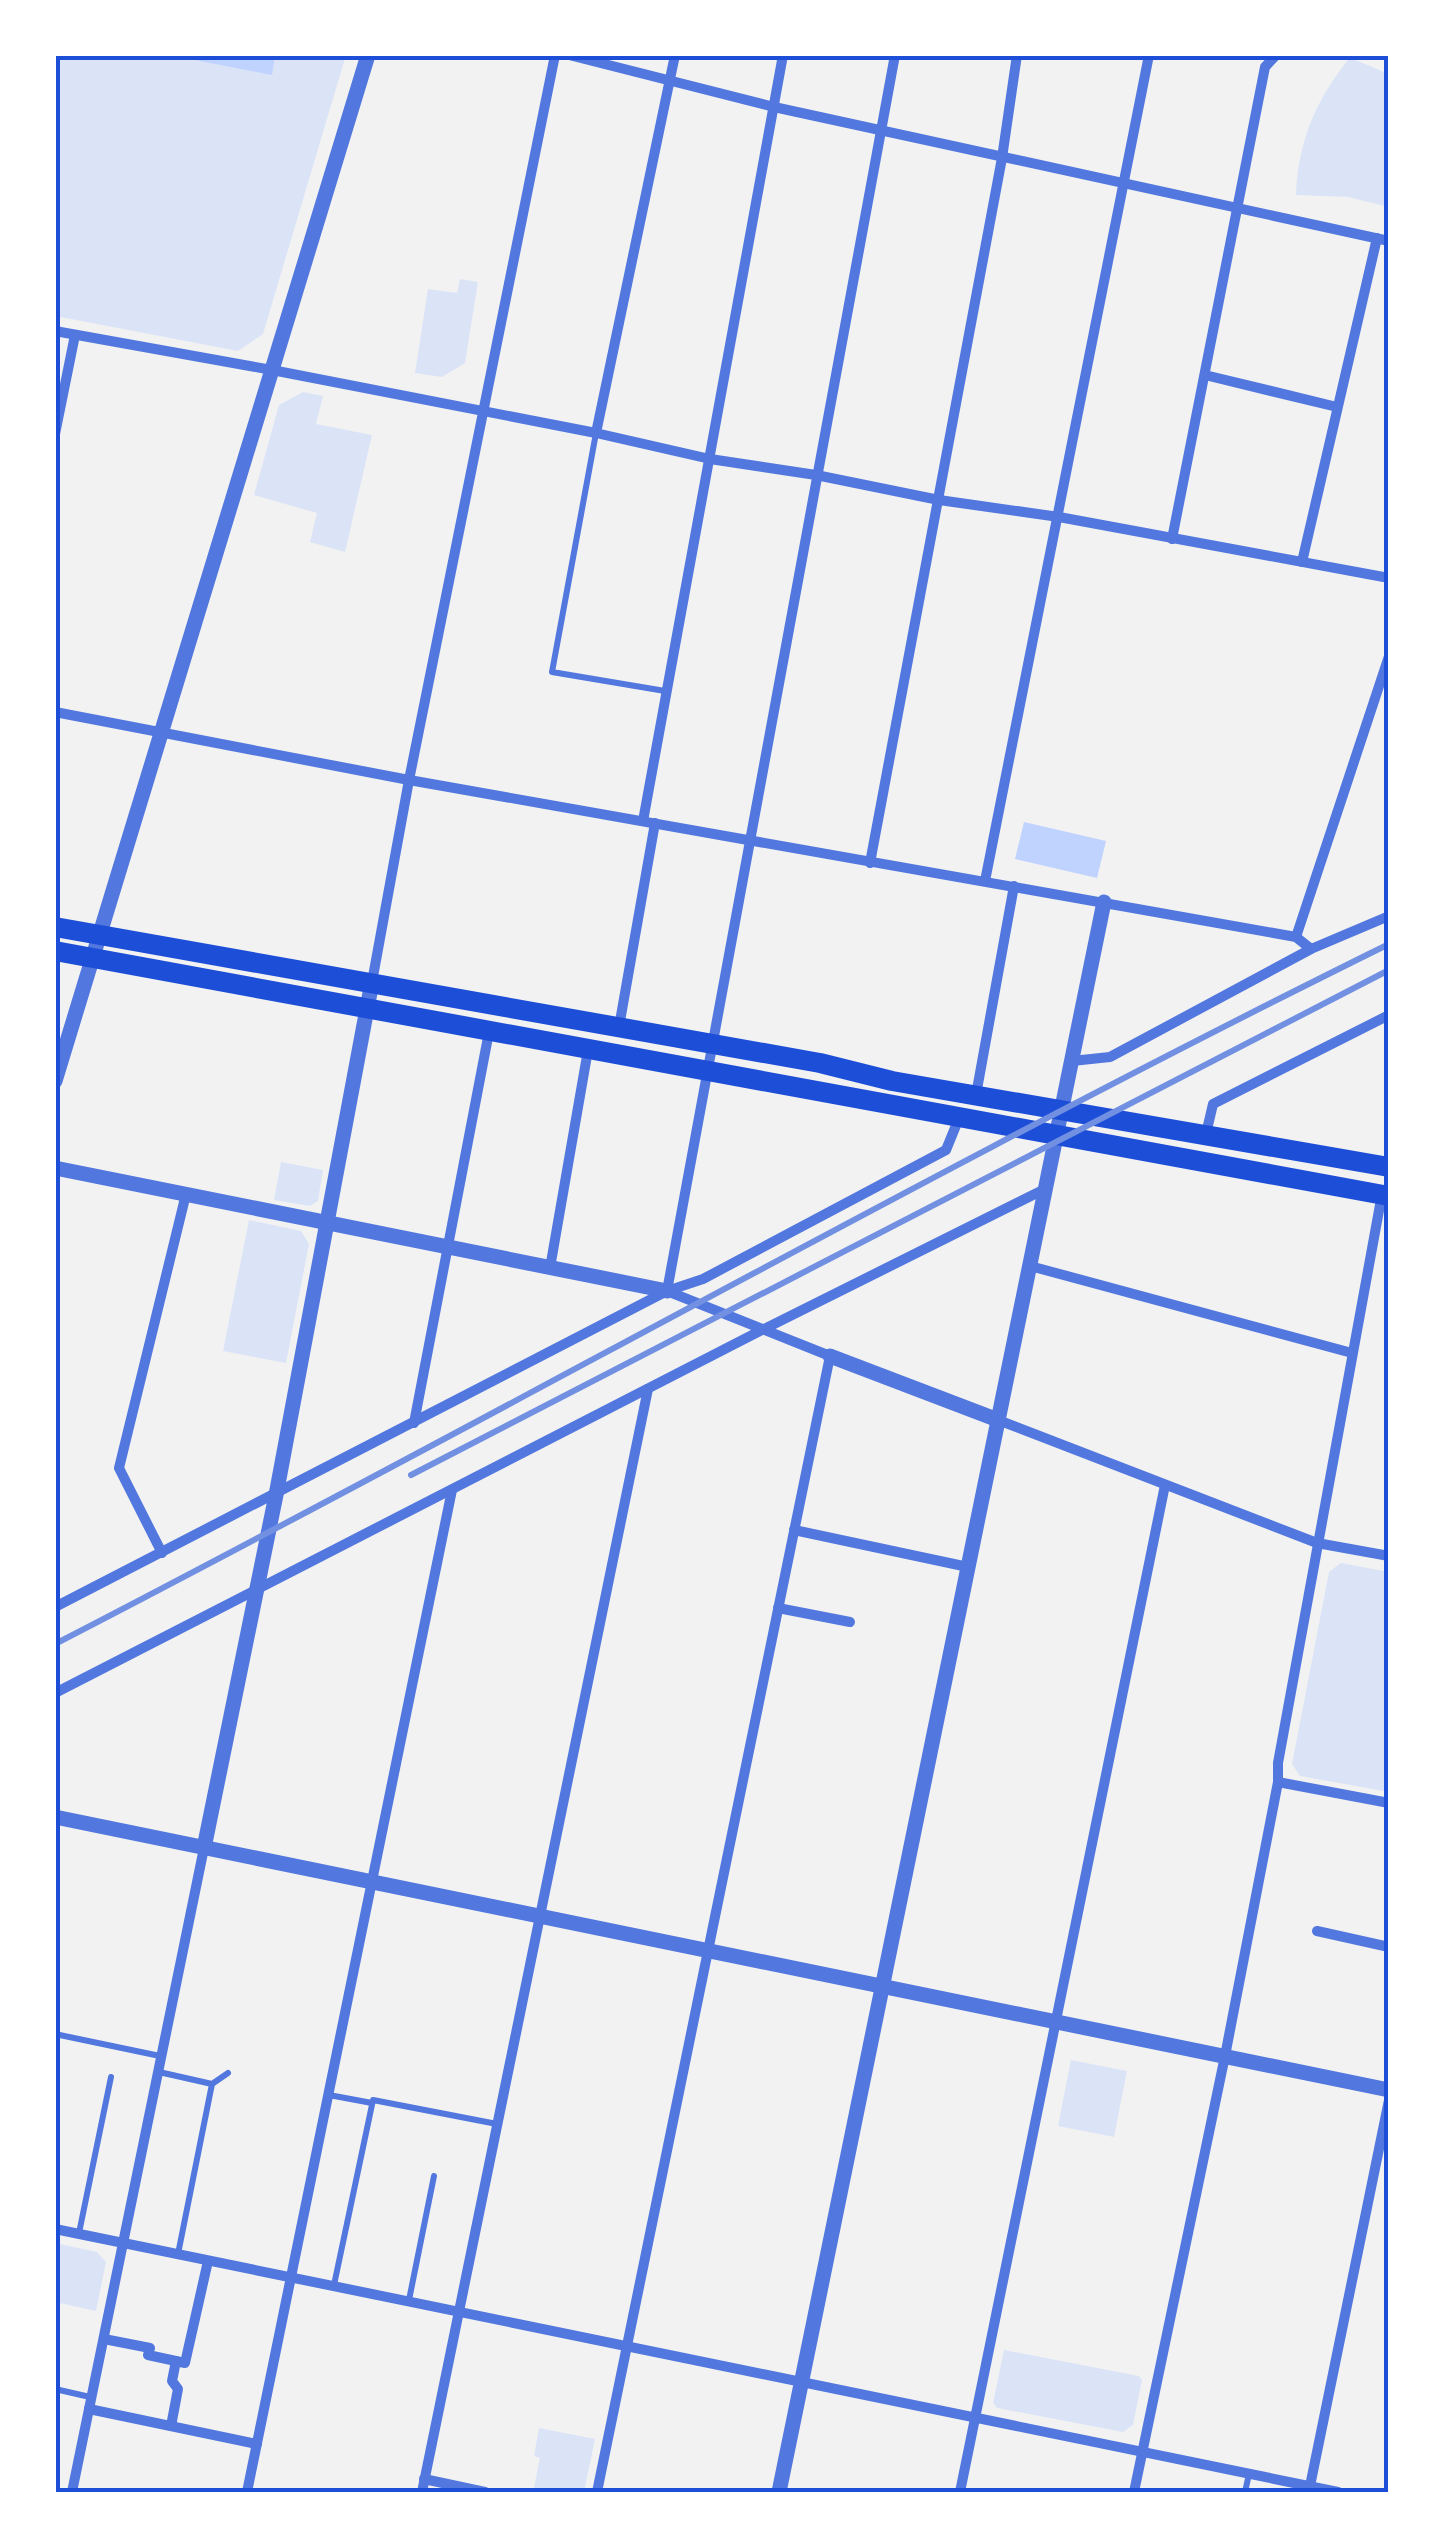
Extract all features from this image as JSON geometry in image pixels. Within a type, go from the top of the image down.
[{"type":"main road","points":[[55,927],[713,1044],[976,1096],[1389,1166]]},
{"type":"main road","points":[[55,951],[1385,1195]]},
{"type":"street","points":[[55,1081],[368,55]]},
{"type":"street","points":[[72,2492],[276,1496],[409,780],[555,55]]},
{"type":"street","points":[[568,55],[882,132],[1383,240],[1337,407],[1302,562]]},
{"type":"street","points":[[596,433],[675,55]]},
{"type":"street","points":[[619,1027],[665,691],[783,55]]},
{"type":"street","points":[[667,1291],[894,55]]},
{"type":"street","points":[[870,862],[940,500],[1017,55]]},
{"type":"street","points":[[985,881],[1149,55]]},
{"type":"street","points":[[1172,539],[1239,208],[1238,194],[1265,67],[1272,55]]},
{"type":"street","points":[[55,331],[596,433],[710,460],[1058,516],[1389,578]]},
{"type":"street","points":[[55,434],[75,335]]},
{"type":"street","points":[[1205,375],[1337,407]]},
{"type":"street","points":[[1296,936],[1389,656]]},
{"type":"street","points":[[55,712],[409,780],[1296,936],[1311,949]]},
{"type":"street","points":[[976,1096],[1014,886]]},
{"type":"street","points":[[779,2492],[1104,902]]},
{"type":"street","points":[[1072,1062],[1110,1057],[1311,949],[1389,916]]},
{"type":"street","points":[[1206,1134],[1213,1104],[1389,1015]]},
{"type":"street","points":[[414,1424],[489,1032]]},
{"type":"street","points":[[550,1268],[588,1050]]},
{"type":"street","points":[[55,1607],[667,1291],[703,1279],[946,1150],[959,1118]]},
{"type":"street","points":[[55,1168],[667,1291],[1318,1543],[1389,1556]]},
{"type":"street","points":[[55,1693],[1045,1189]]},
{"type":"street","points":[[162,1553],[119,1468],[186,1194]]},
{"type":"street","points":[[1134,2492],[1225,2056],[1278,1782],[1278,1763],[1352,1353],[1385,1195]]},
{"type":"street","points":[[1030,1266],[1352,1353]]},
{"type":"street","points":[[597,2492],[830,1356]]},
{"type":"street","points":[[422,2492],[648,1388]]},
{"type":"street","points":[[960,2492],[1165,1485]]},
{"type":"street","points":[[248,2492],[452,1490]]},
{"type":"street","points":[[794,1530],[968,1567]]},
{"type":"street","points":[[778,1608],[850,1622]]},
{"type":"street","points":[[1278,1782],[1389,1803]]},
{"type":"street","points":[[55,1817],[1389,2090]]},
{"type":"street","points":[[1318,1931],[1389,1947]]},
{"type":"street","points":[[1309,2489],[1389,2100]]},
{"type":"street","points":[[55,2230],[1338,2492]]},
{"type":"street","points":[[104,2338],[150,2348],[148,2356],[185,2364],[208,2260]]},
{"type":"street","points":[[171,2426],[178,2389],[172,2381],[176,2361]]},
{"type":"street","points":[[90,2403],[171,2426],[257,2444]]},
{"type":"street","points":[[424,2479],[485,2492]]},
{"type":"lane","points":[[596,433],[552,672],[665,691]]},
{"type":"lane","points":[[55,2034],[162,2056]]},
{"type":"lane","points":[[158,2072],[212,2084],[228,2074]]},
{"type":"lane","points":[[79,2234],[110,2077]]},
{"type":"lane","points":[[178,2254],[212,2084]]},
{"type":"lane","points":[[328,2095],[372,2104]]},
{"type":"lane","points":[[334,2286],[373,2100],[497,2124]]},
{"type":"lane","points":[[408,2302],[434,2176]]},
{"type":"lane","points":[[55,2389],[90,2403]]},
{"type":"lane","points":[[1245,2492],[1249,2474]]},
{"type":"shaded area","points":[[55,55],[346,55],[263,334],[238,351],[55,316]]},
{"type":"shaded area","points":[[1353,59],[1389,74],[1389,207],[1348,197],[1296,195],[1300,158],[1310,123],[1336,75]]},
{"type":"shaded area","points":[[460,279],[478,282],[465,363],[442,377],[415,373],[428,289],[457,293]]},
{"type":"shaded area","points":[[303,392],[323,396],[316,424],[372,435],[345,552],[310,542],[317,513],[254,495],[279,405]]},
{"type":"shaded area","points":[[281,1162],[323,1170],[318,1201],[310,1206],[274,1200]]},
{"type":"shaded area","points":[[249,1220],[301,1231],[309,1244],[286,1363],[223,1351]]},
{"type":"shaded area","points":[[1341,1563],[1389,1572],[1389,1792],[1300,1776],[1292,1764],[1329,1572]]},
{"type":"shaded area","points":[[1071,2060],[1127,2071],[1114,2137],[1058,2126]]},
{"type":"shaded area","points":[[55,2243],[97,2252],[106,2262],[96,2311],[55,2302]]},
{"type":"shaded area","points":[[1004,2350],[1139,2376],[1142,2380],[1133,2425],[1123,2432],[997,2408],[993,2403]]},
{"type":"shaded area","points":[[539,2428],[595,2439],[584,2492],[533,2492],[540,2458],[534,2456]]},
{"type":"water","points":[[191,55],[275,55],[272,75],[190,59]]},
{"type":"water","points":[[1024,822],[1106,841],[1097,878],[1015,859]]},
{"type":"railway","points":[[55,1644],[887,1202],[1389,944]]},
{"type":"railway","points":[[411,1475],[1389,970]]}]
